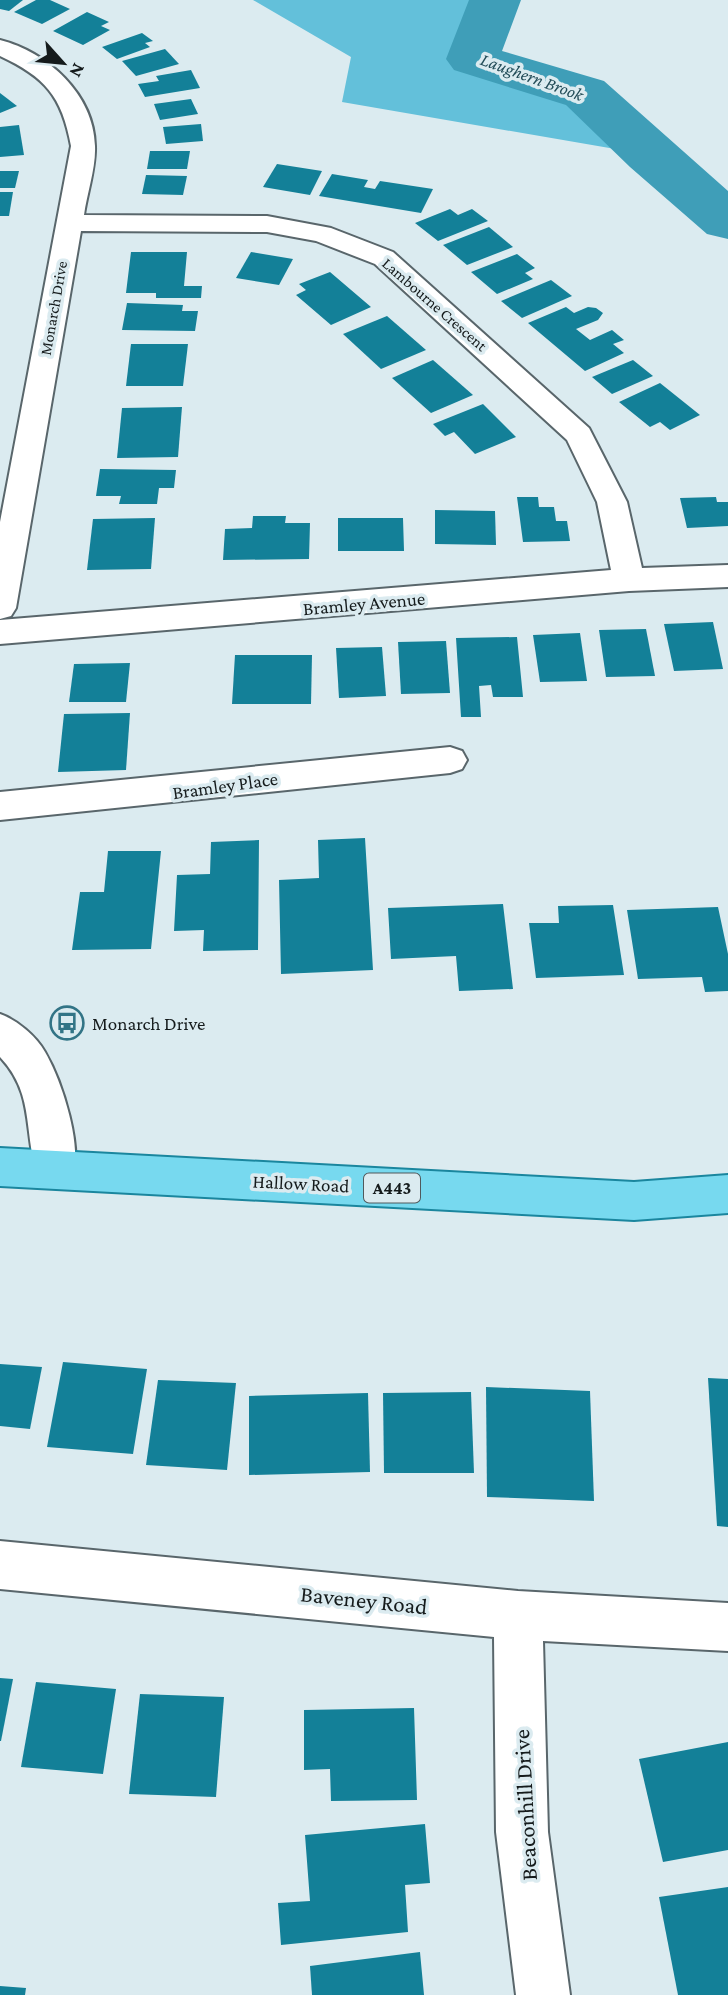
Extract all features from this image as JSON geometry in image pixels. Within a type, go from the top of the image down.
[{"type":"main road","name":"Hallow Road","points":[[0,1167],[635,1201],[728,1194]]},
{"type":"street","name":"Monarch Drive","points":[[0,47],[43,68],[72,99],[83,146],[0,608]]},
{"type":"street","name":"Lambourne Crescent","points":[[68,223],[267,224],[322,234],[384,258],[579,435],[612,502],[629,580]]},
{"type":"street","name":"Bramley Avenue","points":[[0,632],[629,580],[728,576]]},
{"type":"street","name":"Bramley Place","points":[[0,806],[133,797],[298,775],[450,760]]},
{"type":"street","points":[[0,1031],[30,1062],[49,1114],[56,1169]]},
{"type":"street","name":"Baveney Road","points":[[0,1565],[518,1615],[728,1627]]},
{"type":"street","name":"Beaconhill Drive","points":[[518,1615],[522,1832],[543,1995]]},
{"type":"shaded area","points":[[253,0],[495,0],[473,59],[585,93],[650,155],[342,102],[351,57]]},
{"type":"building","points":[[0,0],[23,0],[9,11],[0,9]]},
{"type":"building","points":[[36,0],[50,0],[70,9],[42,24],[14,12]]},
{"type":"building","points":[[87,12],[109,22],[101,26],[110,30],[83,45],[53,31]]},
{"type":"building","points":[[142,33],[153,41],[145,43],[150,47],[117,59],[102,47]]},
{"type":"building","points":[[165,49],[179,64],[136,76],[122,61]]},
{"type":"building","points":[[191,70],[200,88],[145,97],[138,84],[159,81],[156,76]]},
{"type":"building","points":[[0,93],[17,106],[0,113]]},
{"type":"building","points":[[191,99],[198,114],[160,120],[154,104]]},
{"type":"building","points":[[201,124],[203,141],[166,144],[163,127]]},
{"type":"building","points":[[19,125],[24,155],[0,157],[0,127]]},
{"type":"building","points":[[150,151],[190,151],[187,169],[147,169]]},
{"type":"building","points":[[277,164],[322,171],[310,195],[263,187]]},
{"type":"building","points":[[0,171],[19,171],[15,188],[0,188]]},
{"type":"building","points":[[332,174],[368,180],[364,187],[375,189],[380,181],[433,189],[421,213],[319,196]]},
{"type":"building","points":[[146,175],[187,176],[183,195],[142,194]]},
{"type":"building","points":[[0,192],[13,192],[9,216],[0,216]]},
{"type":"building","points":[[450,209],[458,215],[472,209],[488,221],[438,241],[415,223]]},
{"type":"building","points":[[489,227],[513,247],[467,265],[443,245]]},
{"type":"building","points":[[131,252],[187,252],[184,286],[202,286],[201,298],[156,298],[156,293],[126,293]]},
{"type":"building","points":[[251,252],[293,259],[279,285],[236,278]]},
{"type":"building","points":[[517,254],[535,268],[525,273],[533,279],[497,294],[471,272]]},
{"type":"building","points":[[330,272],[371,307],[331,325],[296,295],[306,290],[299,284]]},
{"type":"building","points":[[551,280],[572,296],[522,318],[501,301]]},
{"type":"building","points":[[127,303],[183,305],[182,311],[198,311],[195,331],[122,330]]},
{"type":"building","points":[[566,307],[574,313],[588,307],[603,313],[598,320],[576,329],[590,340],[612,330],[624,340],[613,344],[624,353],[585,371],[528,323]]},
{"type":"building","points":[[387,316],[426,350],[381,369],[343,334]]},
{"type":"building","points":[[131,344],[188,344],[183,386],[126,386]]},
{"type":"building","points":[[433,360],[473,395],[431,413],[392,378]]},
{"type":"building","points":[[633,360],[653,376],[612,394],[592,377]]},
{"type":"building","points":[[660,383],[700,415],[670,430],[660,422],[650,427],[619,402]]},
{"type":"building","points":[[483,404],[516,437],[475,454],[454,432],[445,436],[433,424]]},
{"type":"building","points":[[182,407],[178,457],[117,458],[122,408]]},
{"type":"building","points":[[100,469],[176,470],[174,488],[159,488],[157,504],[119,504],[121,496],[96,496]]},
{"type":"building","points":[[517,497],[538,497],[539,507],[554,507],[556,521],[567,521],[570,541],[523,542]]},
{"type":"building","points":[[716,497],[717,502],[728,502],[728,526],[687,528],[680,498]]},
{"type":"building","points":[[435,510],[495,511],[496,545],[435,544]]},
{"type":"building","points":[[253,516],[286,516],[285,523],[310,523],[309,559],[223,560],[225,529],[252,528]]},
{"type":"building","points":[[155,518],[151,569],[87,570],[93,519]]},
{"type":"building","points":[[338,518],[403,518],[404,551],[338,551]]},
{"type":"building","points":[[713,622],[723,669],[674,671],[664,624]]},
{"type":"building","points":[[646,629],[655,676],[606,677],[599,630]]},
{"type":"building","points":[[580,633],[587,681],[540,682],[533,635]]},
{"type":"building","points":[[517,637],[523,697],[493,697],[491,685],[479,686],[481,717],[461,717],[456,638]]},
{"type":"building","points":[[446,641],[450,693],[401,694],[398,642]]},
{"type":"building","points":[[382,647],[386,696],[339,698],[336,648]]},
{"type":"building","points":[[235,655],[312,655],[311,704],[232,704]]},
{"type":"building","points":[[130,663],[126,702],[69,702],[74,664]]},
{"type":"building","points":[[130,713],[126,770],[58,772],[64,714]]},
{"type":"building","points":[[365,838],[373,970],[281,974],[279,880],[319,878],[318,840]]},
{"type":"building","points":[[259,840],[258,950],[203,951],[204,930],[174,931],[177,875],[210,874],[211,842]]},
{"type":"building","points":[[108,851],[161,851],[151,949],[72,950],[80,892],[104,892]]},
{"type":"building","points":[[503,904],[513,989],[459,991],[456,956],[391,959],[388,908]]},
{"type":"building","points":[[613,905],[624,975],[536,978],[529,923],[559,923],[558,906]]},
{"type":"building","points":[[718,907],[728,954],[728,991],[705,992],[702,977],[638,979],[627,910]]},
{"type":"building","points":[[63,1362],[147,1369],[133,1454],[47,1447]]},
{"type":"building","points":[[0,1364],[42,1367],[30,1429],[0,1426]]},
{"type":"building","points":[[708,1378],[728,1379],[728,1527],[717,1526]]},
{"type":"building","points":[[158,1380],[236,1383],[227,1470],[146,1465]]},
{"type":"building","points":[[486,1387],[590,1391],[594,1501],[487,1497]]},
{"type":"building","points":[[471,1392],[474,1473],[384,1473],[383,1393]]},
{"type":"building","points":[[368,1393],[370,1472],[249,1475],[249,1396]]},
{"type":"building","points":[[0,1678],[13,1679],[1,1741],[0,1741]]},
{"type":"building","points":[[36,1682],[116,1689],[103,1774],[21,1767]]},
{"type":"building","points":[[140,1694],[224,1697],[216,1797],[129,1794]]},
{"type":"building","points":[[414,1708],[417,1800],[331,1801],[330,1769],[304,1770],[304,1710]]},
{"type":"building","points":[[728,1742],[728,1850],[663,1862],[639,1759]]},
{"type":"building","points":[[425,1824],[430,1883],[405,1885],[408,1932],[281,1945],[278,1903],[310,1901],[305,1835]]},
{"type":"building","points":[[728,1887],[728,1995],[678,1995],[659,1897]]},
{"type":"building","points":[[420,1952],[424,1995],[312,1995],[310,1966]]},
{"type":"building","points":[[0,1986],[26,1988],[25,1995],[0,1995]]},
{"type":"waterway","name":"Laughern Brook","points":[[495,0],[473,59],[585,93],[650,155],[728,221]]},
{"type":"place","name":"Monarch Drive","points":[[67,1023]]}]
